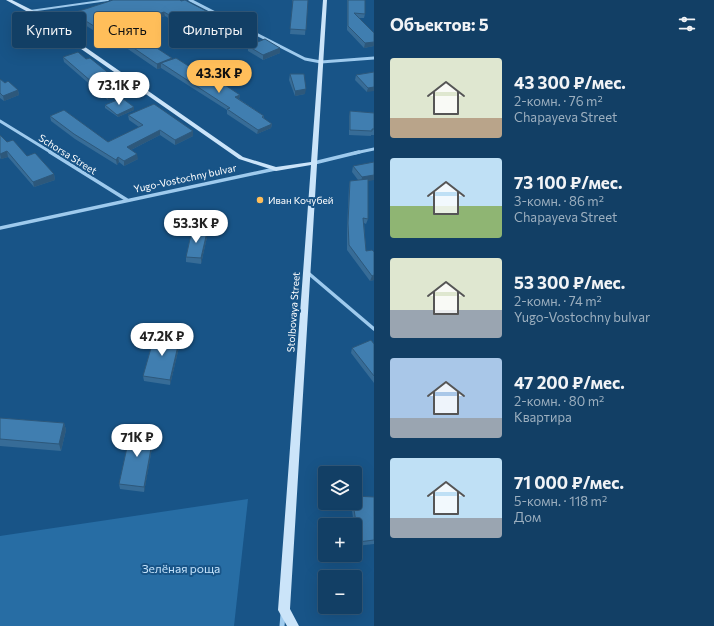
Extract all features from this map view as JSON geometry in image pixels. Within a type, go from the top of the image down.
[{"type":"main road","points":[[8,0],[30,11],[240,158],[276,168]]},
{"type":"main road","name":"Stolbovaya Street","points":[[284,610],[325,0]]},
{"type":"main road","name":"Yugo-Vostochny bulvar","points":[[276,168],[314,163]]},
{"type":"main road","points":[[284,610],[293,626]]},
{"type":"street","points":[[190,0],[305,59],[321,62],[374,58]]},
{"type":"street","name":"Schorsa Street","points":[[0,121],[128,200]]},
{"type":"street","name":"Yugo-Vostochny bulvar","points":[[314,163],[374,149]]},
{"type":"street","name":"Yugo-Vostochny bulvar","points":[[0,228],[276,168]]},
{"type":"street","points":[[307,272],[374,330]]},
{"type":"street","name":"Stolbovaya Street","points":[[282,626],[284,610]]},
{"type":"lane","points":[[30,11],[108,0]]},
{"type":"green space","name":"Зелёная роща","points":[[248,499],[234,626],[0,626],[0,536]]},
{"type":"building","points":[[113,0],[185,0],[208,12],[169,12],[169,15],[164,12],[94,12],[94,26],[86,21],[86,12],[76,12]]},
{"type":"building","points":[[293,0],[308,0],[306,30],[290,29]]},
{"type":"building","points":[[348,0],[365,0],[365,14],[354,13],[374,33],[374,42],[365,43],[348,26]]},
{"type":"building","points":[[265,39],[280,48],[263,55],[251,48],[257,48],[257,42]]},
{"type":"building","points":[[134,48],[157,48],[172,58],[157,64]]},
{"type":"building","points":[[78,52],[86,59],[90,58],[127,88],[107,95],[63,57]]},
{"type":"building","points":[[176,58],[212,81],[216,79],[240,95],[235,97],[264,116],[262,117],[272,124],[258,130],[227,109],[230,108],[161,63]]},
{"type":"building","points":[[374,72],[374,87],[368,88],[356,75]]},
{"type":"building","points":[[290,74],[304,74],[306,89],[295,91]]},
{"type":"building","points":[[0,79],[5,83],[8,81],[18,90],[3,96],[0,93]]},
{"type":"building","points":[[122,98],[134,107],[117,115],[105,105]]},
{"type":"building","points":[[154,104],[193,131],[175,140],[160,130],[127,147],[137,154],[124,161],[118,157],[116,160],[74,134],[50,116],[64,110],[108,142],[143,125],[128,115]]},
{"type":"building","points":[[350,111],[374,113],[374,129],[372,129],[372,131],[350,130]]},
{"type":"building","points":[[0,135],[7,142],[13,140],[27,156],[35,153],[54,174],[33,182],[7,151],[0,154]]},
{"type":"building","points":[[374,162],[374,175],[362,177],[353,166]]},
{"type":"building","points":[[368,179],[368,219],[363,218],[366,251],[372,250],[374,252],[374,275],[372,276],[349,245],[348,223],[350,181]]},
{"type":"building","points":[[192,230],[207,232],[201,258],[186,257]]},
{"type":"building","points":[[155,334],[180,337],[170,380],[143,376]]},
{"type":"building","points":[[371,340],[374,344],[374,376],[352,348]]},
{"type":"building","points":[[0,418],[64,423],[59,444],[0,439]]},
{"type":"building","points":[[131,429],[154,432],[144,487],[119,484]]},
{"type":"building","points":[[362,496],[374,497],[374,540],[362,542],[362,518],[355,518],[354,510],[362,510]]},
{"type":"place","name":"Иван Кочубей","points":[[260,200]]}]
